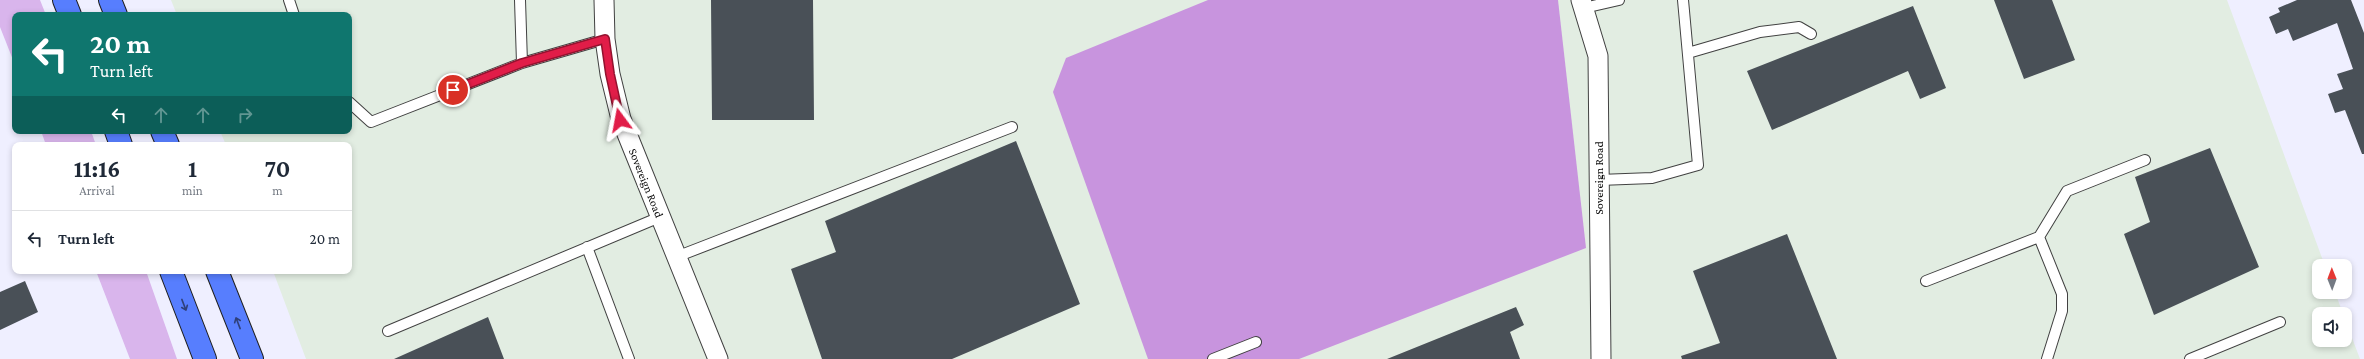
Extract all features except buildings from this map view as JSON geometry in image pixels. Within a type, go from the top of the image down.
[{"type":"highway","points":[[64,0],[69,12]]},
{"type":"highway","points":[[110,0],[115,12]]},
{"type":"highway","points":[[172,274],[205,359]]},
{"type":"highway","points":[[218,274],[252,359]]},
{"type":"street","name":"Sovereign Road","points":[[604,0],[605,39],[610,74],[620,120],[676,257],[712,357]]},
{"type":"street","name":"Sovereign Road","points":[[1583,4],[1598,56],[1601,359]]},
{"type":"lane","points":[[288,0],[293,12]]},
{"type":"lane","points":[[520,0],[522,63]]},
{"type":"lane","points":[[1583,4],[1619,0]]},
{"type":"lane","points":[[1599,180],[1652,178],[1698,165],[1682,0]]},
{"type":"lane","points":[[1688,53],[1760,32],[1799,27],[1811,34]]},
{"type":"lane","points":[[352,105],[371,122],[522,63],[605,39]]},
{"type":"lane","points":[[676,257],[1012,127]]},
{"type":"lane","points":[[1926,281],[2039,237],[2066,191],[2145,160]]},
{"type":"lane","points":[[388,331],[660,217]]},
{"type":"lane","points":[[2039,237],[2062,294],[2062,311],[2047,359]]},
{"type":"lane","points":[[587,247],[629,359]]},
{"type":"lane","points":[[2190,359],[2280,322]]},
{"type":"lane","points":[[1213,359],[1256,342]]},
{"type":"shaded area","points":[[0,0],[40,0],[45,12],[12,12],[12,57],[0,27]]},
{"type":"shaded area","points":[[171,0],[2227,0],[2322,259],[2312,259],[2312,299],[2338,299],[2340,307],[2312,307],[2312,347],[2352,347],[2352,338],[2360,359],[306,359],[274,274],[352,274],[352,142],[225,142],[221,134],[352,134],[352,12],[176,12]]},
{"type":"shaded area","points":[[1208,0],[1558,0],[1586,248],[1299,359],[1148,359],[1053,92],[1066,58]]},
{"type":"shaded area","points":[[42,134],[92,134],[95,142],[45,142]]},
{"type":"shaded area","points":[[97,274],[147,274],[177,359],[130,359]]},
{"type":"route","points":[[453,90],[522,63],[605,39],[610,74],[620,120]]}]
